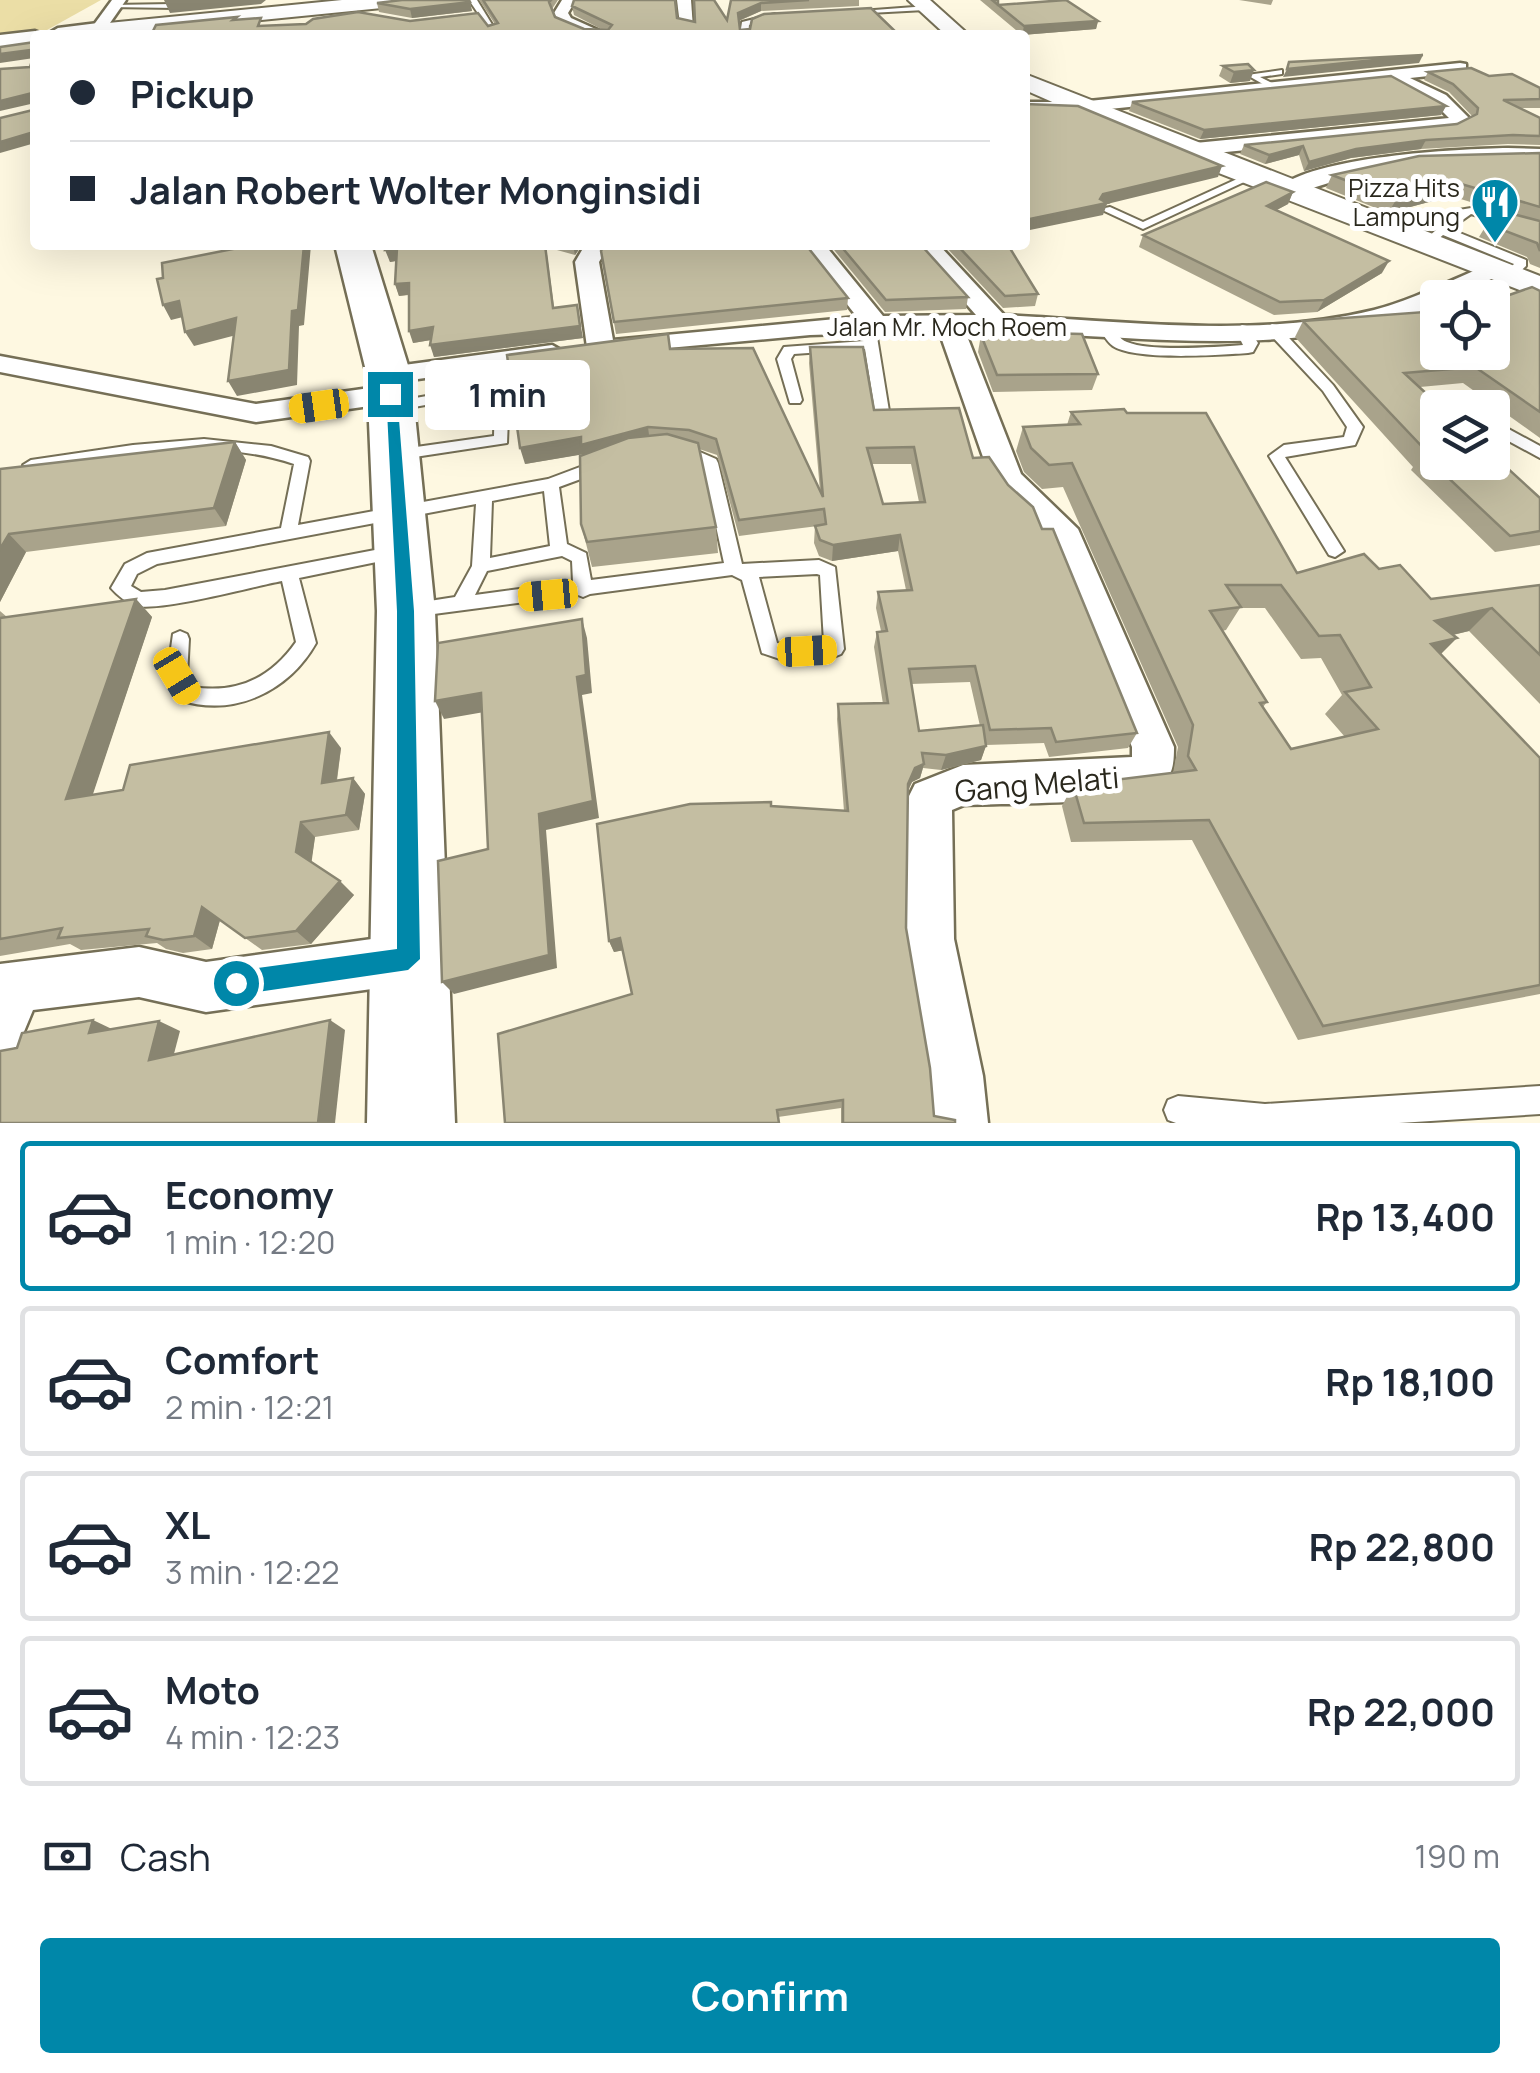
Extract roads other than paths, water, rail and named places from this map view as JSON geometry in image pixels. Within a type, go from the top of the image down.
[{"type":"highway","points":[[0,42],[30,39]]},
{"type":"highway","points":[[354,250],[394,449],[434,606],[408,959],[412,1123]]},
{"type":"main road","points":[[113,30],[402,0]]},
{"type":"main road","points":[[922,4],[952,30]]},
{"type":"main road","points":[[1030,83],[1078,107],[1252,176],[1434,237],[1540,288]]},
{"type":"street","points":[[569,0],[562,13],[565,21],[589,30]]},
{"type":"street","points":[[684,0],[688,25]]},
{"type":"street","points":[[98,30],[115,3]]},
{"type":"street","points":[[1030,107],[1078,107],[1277,80],[1332,82],[1460,68]]},
{"type":"street","points":[[1185,150],[1456,123],[1461,118],[1440,99],[1392,76]]},
{"type":"street","points":[[1332,82],[1408,127]]},
{"type":"street","points":[[1294,187],[1428,158],[1540,156]]},
{"type":"street","points":[[594,250],[588,262],[601,347]]},
{"type":"street","points":[[816,250],[872,331]]},
{"type":"street","points":[[931,250],[997,323]]},
{"type":"street","name":"Jalan Mr. Moch Roem","points":[[0,364],[256,413],[394,449],[601,347],[730,331],[872,331],[949,323],[1272,328],[1380,316],[1503,273]]},
{"type":"street","name":"Gang Melati","points":[[949,323],[1006,478],[1014,491],[1038,506],[1061,529],[1153,748],[1153,766],[1140,776],[963,785],[930,798],[930,939],[956,1076],[960,1123]]},
{"type":"street","points":[[6,1001],[139,972],[158,973],[176,984],[206,987],[408,959]]},
{"type":"lane","points":[[473,0],[494,29]]},
{"type":"lane","points":[[115,3],[173,6]]},
{"type":"lane","points":[[307,22],[361,14],[347,3]]},
{"type":"lane","points":[[844,13],[922,4]]},
{"type":"lane","points":[[234,15],[242,21],[274,18]]},
{"type":"lane","points":[[470,18],[484,16]]},
{"type":"lane","points":[[744,30],[745,24],[755,18],[782,16]]},
{"type":"lane","points":[[1106,209],[1143,226],[1252,176]]},
{"type":"lane","points":[[1294,187],[1368,210]]},
{"type":"lane","points":[[1434,237],[1463,212],[1476,211],[1540,231]]},
{"type":"lane","points":[[1272,328],[1328,388],[1355,427],[1350,440],[1284,450],[1277,456],[1335,551]]},
{"type":"lane","points":[[796,400],[784,359],[788,350],[872,331],[882,411]]},
{"type":"lane","points":[[394,449],[289,574],[165,598],[139,599],[120,588],[130,569],[152,558],[288,533],[394,449],[495,388],[502,394],[502,440],[394,449]]},
{"type":"lane","points":[[1510,436],[1540,453]]},
{"type":"lane","points":[[31,465],[199,446],[274,449],[302,461],[288,533]]},
{"type":"lane","points":[[394,449],[484,500],[551,484],[624,458]]},
{"type":"lane","points":[[434,606],[740,569],[819,567],[829,572],[834,648],[786,652],[769,648],[740,569],[710,463],[688,451],[656,450]]},
{"type":"lane","points":[[551,484],[560,548]]},
{"type":"lane","points":[[481,566],[484,500]]},
{"type":"lane","points":[[434,606],[481,566],[553,554],[560,548]]},
{"type":"lane","points":[[560,548],[580,558],[583,590]]},
{"type":"lane","points":[[180,639],[177,676],[188,694],[211,700],[261,688],[290,670],[306,643],[289,574]]},
{"type":"lane","points":[[1178,1110],[1266,1120],[1540,1100]]},
{"type":"place","name":"Pizza Hits Lampung","points":[[1495,244]]}]
